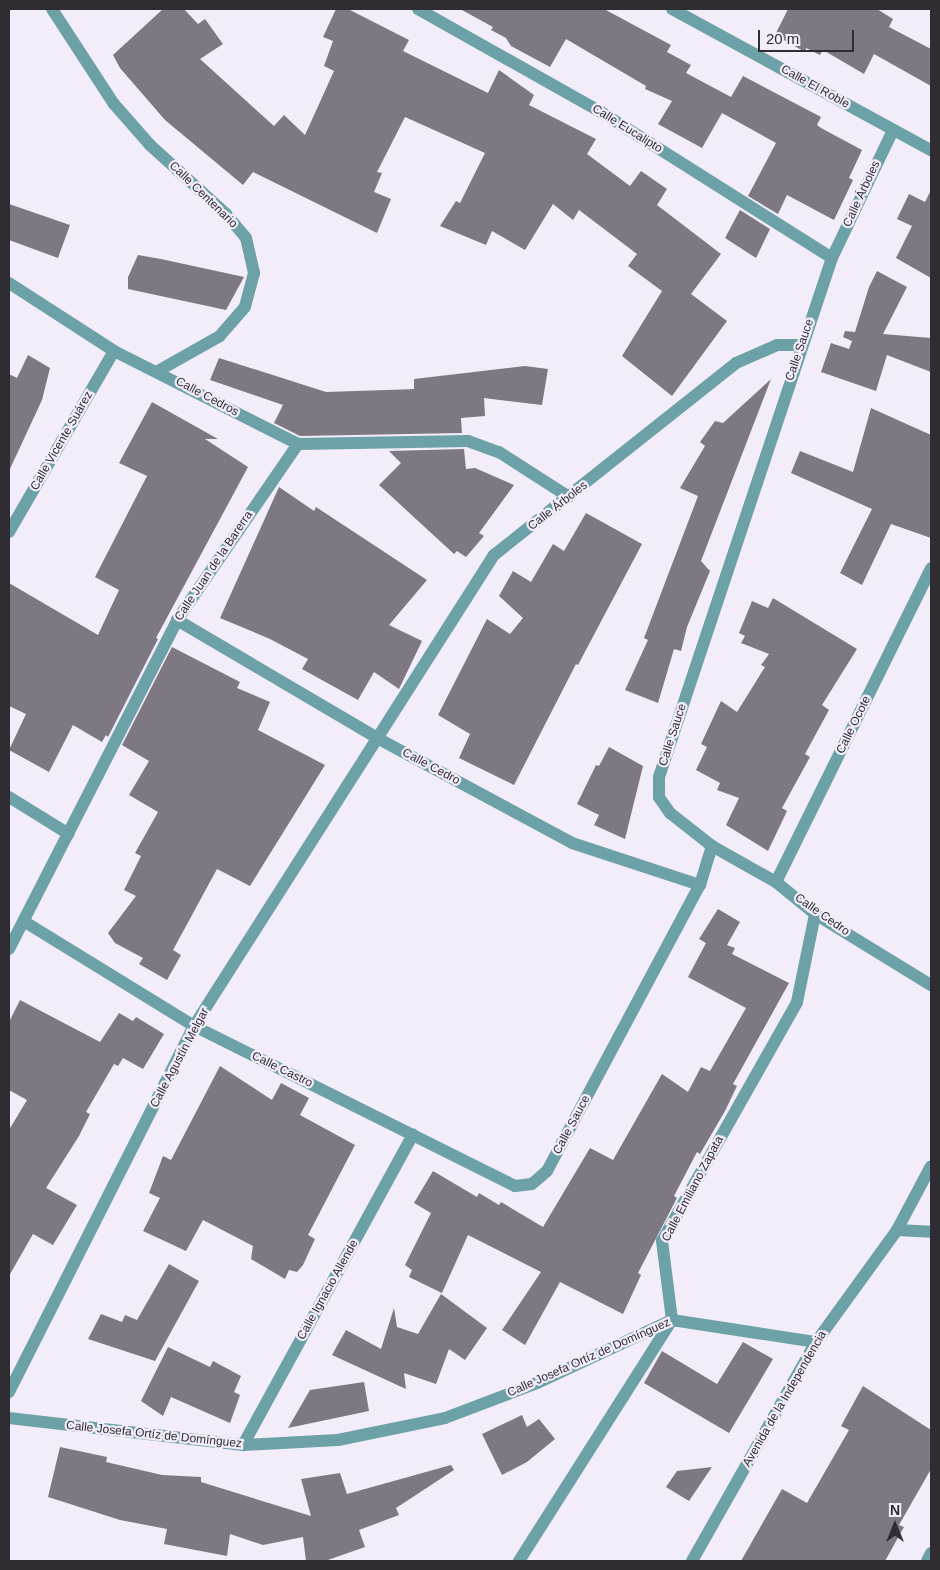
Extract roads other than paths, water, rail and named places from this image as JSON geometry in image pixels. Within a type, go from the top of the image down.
[{"type":"street","name":"Calle Centenario","points":[[52,9],[114,104],[150,145],[226,214],[246,238],[254,273],[245,307],[220,336],[158,371]]},
{"type":"street","name":"Calle Eucalipto","points":[[418,9],[601,112],[832,258]]},
{"type":"street","name":"Calle El Roble","points":[[672,9],[931,150]]},
{"type":"street","name":"Calle Árboles","points":[[832,258],[893,130]]},
{"type":"street","name":"Calle Sauce","points":[[547,1171],[700,885],[712,846],[670,813],[659,797],[659,778],[832,258]]},
{"type":"street","name":"Calle Cedros","points":[[9,283],[114,350],[298,444]]},
{"type":"street","name":"Calle Árboles","points":[[379,739],[494,555],[736,363],[777,345],[802,345]]},
{"type":"street","name":"Calle Vicente Suárez","points":[[9,532],[114,350]]},
{"type":"street","points":[[298,444],[468,440],[499,452],[569,497]]},
{"type":"street","name":"Calle Juan de la Barerra","points":[[9,948],[25,922],[177,620],[298,444]]},
{"type":"street","name":"Calle Ocote","points":[[776,882],[931,568]]},
{"type":"street","name":"Calle Cedro","points":[[177,620],[379,739],[572,843],[700,885]]},
{"type":"street","name":"Calle Agustín Melgar","points":[[9,1392],[194,1026],[379,739]]},
{"type":"street","points":[[9,797],[68,834]]},
{"type":"street","name":"Calle Cedro","points":[[712,846],[776,882],[816,914],[931,985]]},
{"type":"street","name":"Calle Emiliano Zapata","points":[[672,1320],[662,1241],[797,1002],[816,914]]},
{"type":"street","name":"Calle Castro","points":[[25,922],[194,1026],[515,1186],[532,1184],[547,1171]]},
{"type":"street","name":"Calle Ignacio Allende","points":[[243,1446],[413,1135]]},
{"type":"street","name":"Avenida de la Independencia","points":[[692,1561],[816,1342],[897,1230],[931,1166]]},
{"type":"street","points":[[897,1230],[931,1232]]},
{"type":"street","points":[[519,1561],[672,1320]]},
{"type":"street","name":"Calle Josefa Ortíz de Domínguez","points":[[9,1418],[243,1446],[338,1440],[445,1418],[537,1383],[672,1320],[816,1342]]},
{"type":"street","points":[[927,1561],[931,1553]]}]
